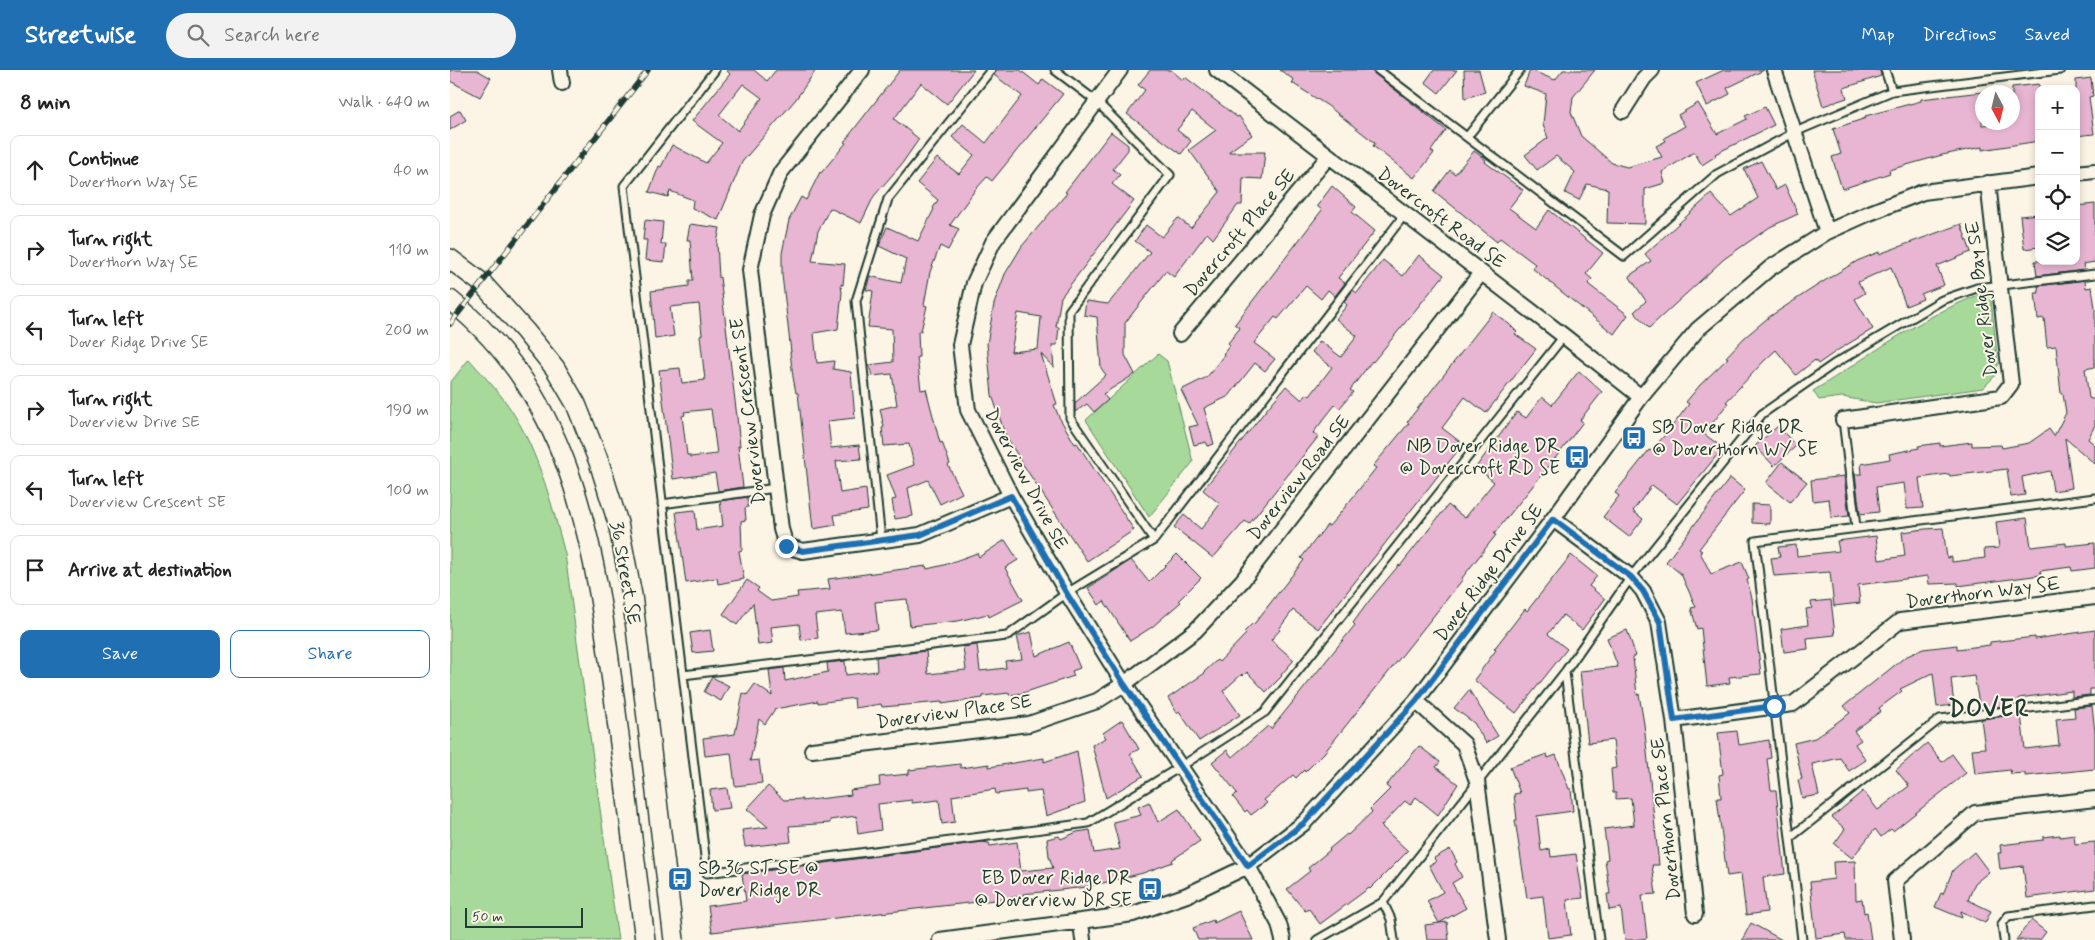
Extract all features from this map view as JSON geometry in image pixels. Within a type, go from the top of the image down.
[{"type":"main road","name":"36 Street SE","points":[[450,258],[482,283],[555,368],[576,404],[599,462],[618,523],[632,595],[674,940]]},
{"type":"main road","name":"36 Street SE","points":[[450,300],[498,346],[523,378],[548,419],[568,468],[585,525],[601,594],[645,940]]},
{"type":"street","name":"Doverview Crescent SE","points":[[862,70],[781,172],[762,215],[750,270],[781,529],[786,546],[803,551],[920,535],[1011,496]]},
{"type":"street","name":"Doverview Drive SE","points":[[1120,70],[993,242],[974,283],[960,345],[968,410],[1011,496],[1067,594],[1124,684],[1248,866],[1279,924],[1283,940]]},
{"type":"street","name":"Dovercroft Road SE","points":[[1217,70],[1641,397]]},
{"type":"street","points":[[1623,111],[1644,78],[1652,70]]},
{"type":"street","points":[[1774,70],[1827,232]]},
{"type":"street","name":"Dovercroft Place SE","points":[[1180,334],[1328,157]]},
{"type":"street","points":[[2080,173],[2095,171]]},
{"type":"street","name":"Dover Ridge Drive SE","points":[[940,940],[1133,914],[1187,895],[1248,866],[1304,823],[1416,701],[1553,519],[1641,397],[1698,329],[1770,268],[1827,232],[1866,214],[1923,192],[2035,177]]},
{"type":"street","name":"Dover Ridge Bay SE","points":[[1843,420],[2001,397],[2011,384],[1988,183]]},
{"type":"street","name":"Doverview Road SE","points":[[1124,684],[1194,631],[1242,581],[1481,273]]},
{"type":"street","points":[[1553,519],[1631,577],[1643,591],[1660,622],[1674,720]]},
{"type":"street","name":"Doverthorn Way SE","points":[[1674,720],[1793,704],[1900,621],[2095,597]]},
{"type":"street","name":"Doverview Place SE","points":[[812,750],[1029,724],[1097,701],[1124,684]]},
{"type":"street","points":[[1416,701],[1464,744],[1477,781],[1498,940]]},
{"type":"street","name":"Doverthorn Place SE","points":[[1674,720],[1695,914]]},
{"type":"street","points":[[1902,940],[1895,881],[1975,813],[2095,799]]},
{"type":"street","points":[[1081,922],[1083,940]]},
{"type":"lane","points":[[715,70],[624,186],[707,873],[1088,823],[1180,767],[1265,712],[1564,336]]},
{"type":"lane","points":[[880,540],[856,301],[888,199],[991,70]]},
{"type":"lane","points":[[1055,70],[1096,101],[1170,175],[1068,311],[1070,418],[1154,540]]},
{"type":"lane","points":[[1378,70],[1624,256],[1717,174],[1795,132],[1892,91],[2060,70]]},
{"type":"lane","points":[[1467,137],[1520,70]]},
{"type":"lane","points":[[1885,70],[1892,91]]},
{"type":"lane","points":[[683,675],[1007,636],[1067,594],[1154,540],[1405,214]]},
{"type":"lane","points":[[1317,940],[1383,902],[1565,672],[1631,577],[1762,414],[1834,364],[1942,300],[1977,288],[2095,274]]},
{"type":"lane","points":[[1843,420],[1856,527]]},
{"type":"lane","points":[[662,504],[776,488]]},
{"type":"lane","points":[[1802,940],[1755,541],[2095,498]]},
{"type":"lane","points":[[1565,672],[1599,940]]},
{"type":"lane","points":[[1791,837],[1940,719],[2095,700]]},
{"type":"lane","points":[[1383,902],[1391,918],[1394,940]]},
{"type":"lane","points":[[2004,940],[2002,924],[2008,916],[2095,905]]},
{"type":"green space","points":[[1990,291],[1998,365],[1994,377],[1983,388],[1876,403],[1842,397],[1819,400],[1813,391],[1921,323],[1966,300]]},
{"type":"green space","points":[[1158,354],[1167,361],[1193,462],[1149,517],[1086,420]]},
{"type":"green space","points":[[469,359],[502,397],[524,433],[541,472],[565,554],[618,940],[450,940],[450,383]]},
{"type":"building","points":[[450,70],[477,70],[491,78],[480,97],[450,81]]},
{"type":"building","points":[[726,70],[754,70],[767,81],[776,70],[816,70],[796,99],[742,162],[718,220],[692,208],[693,200],[670,191],[668,197],[649,192],[659,166],[661,167],[672,145],[706,163],[722,143],[692,121],[730,74]],"holes":[[[743,84],[762,98],[738,131],[719,115]]]},
{"type":"building","points":[[900,70],[974,70],[947,104],[921,83],[894,119],[919,139],[901,165],[874,196],[861,223],[830,208],[818,231],[812,261],[845,264],[843,285],[841,284],[842,293],[838,329],[814,333],[817,363],[834,361],[833,369],[851,372],[855,418],[828,421],[831,448],[859,445],[861,459],[836,461],[840,493],[866,489],[868,510],[834,515],[836,525],[813,529],[798,393],[796,393],[790,352],[782,275],[782,253],[789,220],[801,197],[806,200],[820,172],[846,143],[844,142]]},
{"type":"building","points":[[996,70],[1020,70],[1039,85],[1043,79],[1063,94],[992,181],[987,177],[975,190],[950,225],[959,229],[948,250],[940,246],[930,272],[924,305],[927,306],[921,331],[918,331],[919,357],[917,357],[921,390],[926,389],[940,443],[942,442],[950,464],[948,465],[962,493],[940,504],[928,480],[908,488],[913,516],[895,519],[892,500],[896,499],[887,475],[914,465],[909,444],[884,446],[882,428],[884,427],[880,409],[897,405],[892,374],[872,376],[869,365],[893,362],[892,329],[868,327],[873,291],[866,290],[869,276],[901,283],[906,259],[879,246],[887,227],[918,241],[938,200],[917,183],[937,158],[959,174],[974,155],[952,137],[963,124],[986,143],[1022,96],[994,75]]},
{"type":"building","points":[[1150,70],[1171,70],[1183,80],[1185,77],[1237,117],[1239,116],[1252,135],[1228,152],[1265,152],[1262,179],[1243,178],[1242,205],[1238,205],[1213,239],[1207,233],[1174,277],[1166,271],[1125,323],[1125,355],[1135,374],[1103,394],[1108,400],[1094,412],[1087,404],[1075,412],[1075,403],[1106,375],[1101,368],[1097,317],[1084,315],[1086,301],[1108,304],[1150,252],[1135,241],[1146,225],[1162,237],[1178,218],[1191,228],[1220,192],[1189,150],[1216,130],[1192,111],[1177,130],[1191,141],[1181,154],[1127,114],[1145,90],[1138,85]]},
{"type":"building","points":[[1280,70],[1370,70],[1446,130],[1431,151],[1434,153],[1414,178],[1373,146],[1375,143],[1328,106],[1292,83],[1294,80]]},
{"type":"building","points":[[1434,70],[1457,70],[1439,93],[1425,82]]},
{"type":"building","points":[[1464,70],[1479,70],[1485,92],[1465,98]]},
{"type":"building","points":[[1530,70],[1555,80],[1563,70],[1595,70],[1573,97],[1571,112],[1581,136],[1612,163],[1627,167],[1662,157],[1656,146],[1666,141],[1664,138],[1685,126],[1678,115],[1698,103],[1717,134],[1747,119],[1745,116],[1765,107],[1774,125],[1715,154],[1716,156],[1702,165],[1694,152],[1662,172],[1665,183],[1645,189],[1645,224],[1607,223],[1608,189],[1587,184],[1579,200],[1565,193],[1575,172],[1556,156],[1537,170],[1525,155],[1548,138],[1543,125],[1546,94],[1524,86]]},
{"type":"building","points":[[1724,70],[1764,70],[1727,88],[1730,94],[1707,106],[1696,83]]},
{"type":"building","points":[[1812,70],[1880,70],[1881,76],[1844,88],[1847,98],[1823,106]]},
{"type":"building","points":[[2091,78],[2093,96],[2089,97],[2094,134],[2080,136],[2080,85],[2076,85],[2076,80]]},
{"type":"building","points":[[2039,84],[2035,85],[2035,142],[1982,150],[1982,147],[1942,155],[1889,170],[1890,173],[1842,189],[1832,157],[1841,154],[1833,129],[1866,118],[1865,116],[1921,101],[1921,99],[1975,93],[1975,130],[2020,130],[2020,86]]},
{"type":"building","points":[[460,110],[466,120],[450,130],[450,116]]},
{"type":"building","points":[[1111,132],[1128,145],[1128,150],[1113,169],[1120,175],[1112,184],[1134,201],[1061,297],[1056,327],[1059,327],[1057,345],[1052,345],[1054,368],[1041,354],[1057,404],[1054,405],[1059,417],[1075,444],[1077,443],[1134,530],[1087,561],[1005,434],[992,395],[987,344],[994,304],[1005,274],[1022,246],[1067,193],[1065,192]],"holes":[[[1018,313],[1041,317],[1038,349],[1011,352]]]},
{"type":"building","points":[[1474,151],[1486,160],[1485,162],[1523,190],[1509,208],[1536,228],[1549,210],[1603,253],[1586,274],[1592,279],[1588,284],[1628,315],[1614,334],[1532,268],[1535,264],[1500,238],[1497,242],[1434,191],[1450,170],[1455,174]]},
{"type":"building","points":[[1761,161],[1776,190],[1785,185],[1798,214],[1770,227],[1724,259],[1649,328],[1634,312],[1646,301],[1629,276],[1651,261],[1645,254],[1711,194],[1731,216],[1758,198],[1744,169]]},
{"type":"building","points":[[1332,186],[1356,207],[1352,212],[1375,231],[1338,278],[1345,283],[1335,296],[1328,290],[1321,299],[1306,286],[1278,319],[1275,317],[1254,343],[1275,359],[1265,371],[1255,363],[1229,396],[1204,408],[1214,444],[1208,446],[1206,442],[1194,445],[1189,427],[1198,425],[1181,390],[1207,377],[1224,355],[1230,345],[1228,343],[1240,328],[1235,324],[1322,210],[1317,206]]},
{"type":"building","points":[[2095,204],[2095,262],[2083,264],[2084,270],[2037,276],[2036,265],[2080,265],[2080,206]]},
{"type":"building","points":[[2035,214],[2035,248],[2024,249],[2020,216]]},
{"type":"building","points":[[645,220],[663,222],[661,244],[666,244],[664,262],[645,260],[647,240],[643,240]]},
{"type":"building","points":[[690,224],[720,228],[717,243],[719,278],[737,417],[743,487],[718,491],[715,473],[673,479],[659,370],[680,368],[682,383],[705,380],[700,336],[702,335],[699,304],[670,307],[674,336],[655,339],[651,291],[689,286],[689,281],[693,281],[690,240],[687,240]],"holes":[[[711,409],[717,454],[690,457],[690,455],[687,455],[682,416],[685,415],[684,412]]]},
{"type":"building","points":[[1961,224],[1971,252],[1937,266],[1944,285],[1921,294],[1923,299],[1906,306],[1891,267],[1858,282],[1865,293],[1855,299],[1873,329],[1818,364],[1815,360],[1796,375],[1776,350],[1764,361],[1726,402],[1728,403],[1704,434],[1723,448],[1677,504],[1652,485],[1633,511],[1643,519],[1629,537],[1603,517],[1619,496],[1615,493],[1649,450],[1651,451],[1670,429],[1689,404],[1686,402],[1700,385],[1728,358],[1726,357],[1744,338],[1769,317],[1857,261]]},
{"type":"building","points":[[1419,255],[1444,275],[1372,361],[1350,390],[1353,392],[1339,409],[1335,405],[1313,433],[1318,437],[1249,524],[1245,521],[1213,558],[1174,527],[1184,515],[1201,529],[1220,504],[1203,490],[1286,386],[1302,400],[1307,394],[1310,396],[1332,367],[1312,352],[1320,341],[1341,357],[1357,336],[1336,319],[1347,305],[1344,302],[1353,290],[1357,293],[1383,260],[1403,276]]},
{"type":"building","points":[[2085,280],[2086,288],[2092,287],[2095,308],[2095,367],[2085,369],[2089,398],[2095,400],[2095,425],[2088,439],[2095,445],[2095,464],[2065,438],[2072,488],[2053,491],[2050,471],[2022,477],[2025,495],[2011,497],[2007,469],[1950,476],[1949,474],[1919,478],[1923,508],[1907,509],[1904,483],[1876,487],[1879,512],[1860,514],[1855,474],[1862,474],[1861,464],[1890,459],[1889,454],[1919,448],[1918,446],[1940,443],[1940,446],[1972,442],[1972,446],[2001,445],[2002,448],[2029,443],[2049,429],[2054,436],[2066,413],[2063,394],[2061,394],[2056,346],[2047,347],[2044,318],[2038,319],[2035,293],[2039,293],[2038,286]]},
{"type":"building","points":[[1493,312],[1517,332],[1515,334],[1536,349],[1486,413],[1465,397],[1442,428],[1463,444],[1318,629],[1293,610],[1271,640],[1294,660],[1282,676],[1266,692],[1247,672],[1243,676],[1242,674],[1223,691],[1240,715],[1199,741],[1168,698],[1205,673],[1217,660],[1219,662],[1246,634],[1244,632],[1254,624],[1304,560],[1301,558],[1376,468],[1373,466],[1409,423],[1407,422]]},
{"type":"building","points":[[1579,371],[1602,392],[1580,420],[1583,422],[1565,446],[1494,534],[1496,535],[1463,579],[1324,753],[1305,772],[1304,770],[1296,778],[1293,775],[1264,800],[1267,803],[1251,815],[1247,810],[1245,812],[1233,797],[1237,793],[1212,762],[1227,750],[1232,757],[1268,726],[1271,729],[1355,625],[1353,623],[1369,601],[1400,566],[1448,505],[1465,518],[1494,482],[1476,467],[1517,412],[1526,418],[1542,397],[1552,405]]},
{"type":"building","points":[[1778,426],[1796,446],[1774,466],[1755,446]]},
{"type":"building","points":[[1782,462],[1807,482],[1790,502],[1766,483]]},
{"type":"building","points":[[1844,476],[1849,516],[1831,518],[1829,499],[1813,501],[1811,480]]},
{"type":"building","points":[[1730,478],[1745,490],[1699,549],[1702,551],[1700,552],[1711,574],[1742,562],[1749,579],[1747,580],[1752,598],[1761,674],[1729,677],[1730,683],[1707,686],[1701,628],[1697,629],[1691,608],[1696,607],[1681,574],[1666,562]]},
{"type":"building","points":[[747,497],[748,507],[745,508],[746,520],[741,521],[742,550],[739,551],[744,579],[718,584],[717,578],[686,583],[676,512],[695,510],[697,530],[723,526],[720,501]]},
{"type":"building","points":[[1752,504],[1770,505],[1770,524],[1752,523]]},
{"type":"building","points":[[2027,518],[2031,547],[2066,543],[2066,546],[2095,543],[2095,568],[2072,571],[2071,567],[2040,571],[2041,575],[1958,586],[1958,583],[1929,584],[1928,576],[1858,585],[1860,603],[1834,606],[1830,572],[1774,576],[1771,558],[1780,557],[1778,547],[1796,545],[1797,556],[1839,551],[1837,541],[1876,536],[1879,560],[1905,556],[1902,532],[1925,529],[1943,528],[1947,558],[1952,557],[1952,562],[1985,558],[1984,549],[1999,548],[1996,522]]},
{"type":"building","points":[[1005,540],[1018,560],[1005,568],[1023,600],[989,617],[988,614],[958,621],[910,626],[907,599],[875,602],[878,630],[845,633],[842,612],[815,615],[818,638],[801,640],[799,624],[771,627],[773,643],[758,645],[753,603],[737,625],[723,614],[747,580],[759,588],[757,591],[771,601],[798,597],[797,592],[830,589],[828,579],[926,566],[927,569],[977,553],[979,557]]},
{"type":"building","points":[[1177,554],[1201,578],[1179,600],[1181,602],[1152,627],[1130,641],[1104,601],[1099,605],[1088,588],[1131,560],[1149,582]]},
{"type":"building","points":[[1571,555],[1597,576],[1589,586],[1605,599],[1582,630],[1563,615],[1548,634],[1567,649],[1516,713],[1474,680],[1496,650],[1494,649],[1525,609],[1527,611]]},
{"type":"building","points":[[1831,600],[1835,635],[1807,638],[1808,649],[1784,652],[1781,629],[1808,625],[1806,609],[1812,608],[1811,602]]},
{"type":"building","points":[[710,630],[713,651],[693,653],[690,633]]},
{"type":"building","points":[[1627,630],[1636,656],[1633,657],[1637,695],[1639,694],[1644,724],[1659,865],[1652,865],[1656,894],[1642,895],[1647,938],[1634,940],[1625,940],[1621,908],[1609,910],[1607,894],[1610,894],[1605,860],[1608,859],[1604,829],[1634,825],[1631,798],[1616,799],[1616,793],[1613,793],[1611,769],[1616,768],[1613,740],[1588,743],[1580,671],[1618,667],[1607,638]]},
{"type":"building","points":[[2095,630],[2095,689],[2090,689],[2090,695],[2072,697],[2072,691],[2019,698],[2020,704],[1980,709],[1974,676],[1951,679],[1954,705],[1937,707],[1933,673],[1900,689],[1902,691],[1879,708],[1881,711],[1854,731],[1861,740],[1855,744],[1866,760],[1849,771],[1840,758],[1812,764],[1819,795],[1802,798],[1798,780],[1802,779],[1794,743],[1815,738],[1850,713],[1844,706],[1905,657],[1923,649],[1957,645],[1957,649],[1990,645],[1990,642],[2035,637],[2035,639]]},
{"type":"building","points":[[1031,632],[1036,656],[1069,642],[1080,668],[1072,671],[1074,676],[1023,693],[983,696],[983,698],[942,704],[942,702],[882,707],[881,704],[855,708],[854,698],[818,703],[818,701],[775,709],[765,724],[759,719],[750,761],[759,760],[762,783],[735,786],[731,753],[705,756],[703,738],[735,734],[743,693],[747,695],[755,684],[772,696],[769,670],[784,668],[785,681],[828,672],[827,663],[845,661],[846,675],[877,671],[876,657],[926,651],[928,674],[966,670],[963,647],[977,645],[980,671],[1006,668],[1005,661],[1022,659],[1017,636]]},
{"type":"building","points":[[712,677],[729,686],[721,701],[704,692]]},
{"type":"building","points":[[1469,690],[1498,736],[1486,743],[1474,723],[1454,708]]},
{"type":"building","points":[[2092,706],[2095,732],[2095,769],[2025,776],[2025,773],[2011,774],[2010,770],[1975,774],[1972,749],[1985,748],[1981,719],[2021,714],[2025,749],[2059,745],[2056,719],[2075,717],[2074,708]]},
{"type":"building","points":[[1122,720],[1139,749],[1130,754],[1143,776],[1106,798],[1092,745],[1106,738],[1103,733]]},
{"type":"building","points":[[1737,731],[1739,745],[1769,740],[1771,758],[1767,759],[1771,790],[1776,790],[1785,874],[1763,877],[1767,912],[1746,915],[1741,874],[1727,876],[1717,798],[1721,798],[1719,775],[1723,774],[1718,733]]},
{"type":"building","points":[[1927,743],[1942,762],[1952,754],[1966,773],[1893,831],[1891,829],[1881,837],[1875,829],[1852,858],[1834,844],[1845,829],[1832,817],[1863,791],[1878,810],[1909,786],[1896,770]]},
{"type":"building","points":[[1419,746],[1440,762],[1436,767],[1458,784],[1438,815],[1416,797],[1410,805],[1405,801],[1381,826],[1408,851],[1370,889],[1320,924],[1309,909],[1305,911],[1287,889],[1310,871],[1308,868],[1348,835],[1372,812],[1370,809],[1390,789],[1386,786]]},
{"type":"building","points":[[1077,751],[1085,802],[1046,816],[1041,791],[1026,793],[1026,790],[996,794],[995,789],[952,796],[955,822],[942,824],[939,800],[912,803],[912,800],[878,804],[881,830],[858,834],[856,816],[830,820],[830,823],[789,826],[791,842],[745,847],[742,830],[768,827],[747,809],[768,786],[784,800],[802,799],[802,801],[851,795],[850,790],[880,786],[879,777],[909,774],[909,770],[960,764],[961,768],[989,764],[989,767],[1044,758],[1044,762]]},
{"type":"building","points":[[1547,754],[1548,758],[1556,755],[1569,789],[1571,789],[1573,811],[1537,816],[1541,851],[1550,849],[1551,857],[1576,854],[1583,898],[1567,900],[1571,935],[1548,938],[1543,896],[1527,898],[1515,820],[1517,820],[1514,794],[1520,793],[1510,767]]},
{"type":"building","points":[[727,788],[730,808],[712,810],[710,790]]},
{"type":"building","points":[[1149,802],[1158,822],[1179,809],[1200,841],[1172,860],[1173,862],[1143,873],[1087,887],[1023,894],[1023,896],[995,900],[712,932],[708,906],[746,901],[742,874],[982,842],[989,843],[990,846],[1017,842],[1021,871],[1053,868],[1047,839],[1059,836],[1061,839],[1077,832],[1090,830],[1094,853],[1120,849],[1113,822],[1141,815],[1138,807]]},
{"type":"building","points":[[2060,835],[2060,837],[2074,835],[2075,844],[2095,842],[2095,889],[2027,898],[2023,866],[2000,869],[1998,853],[2001,853],[2000,845],[2043,840],[2043,837]]},
{"type":"building","points":[[1450,849],[1462,877],[1452,883],[1466,908],[1439,923],[1427,901],[1443,892],[1429,865],[1436,862],[1434,858]]},
{"type":"building","points":[[1974,852],[1989,872],[1975,883],[1968,900],[1991,911],[1985,923],[1961,911],[1962,918],[1935,907],[1941,893],[1943,894],[1953,870]]},
{"type":"building","points":[[1855,861],[1856,900],[1862,899],[1864,913],[1867,912],[1871,940],[1846,940],[1845,934],[1816,938],[1810,882],[1834,879],[1833,862]]},
{"type":"building","points":[[1239,911],[1253,940],[1198,940],[1193,928],[1213,920],[1214,923]]},
{"type":"building","points":[[2031,920],[2046,932],[2040,940],[2016,940]]},
{"type":"building","points":[[1447,922],[1449,940],[1427,940],[1425,925]]},
{"type":"building","points":[[1751,923],[1782,940],[1742,940]]},
{"type":"railway","points":[[450,324],[648,70]]},
{"type":"place","name":"SB Dover Ridge DR @ Doverthorn WY SE","points":[[1634,438]]},
{"type":"place","name":"NB Dover Ridge DR @ Dovercroft RD SE","points":[[1577,457]]},
{"type":"place","name":"SB 36 ST SE @ Dover Ridge DR","points":[[680,879]]},
{"type":"place","name":"EB Dover Ridge DR @ Doverview DR SE","points":[[1150,889]]},
{"type":"district","name":"DOVER","points":[[1989,709]]},
{"type":"route","points":[[786,546],[803,551],[920,535],[1011,496],[1067,594],[1124,684],[1248,866],[1304,823],[1416,701],[1553,519],[1631,577],[1643,591],[1660,622],[1674,720],[1774,706]]}]
